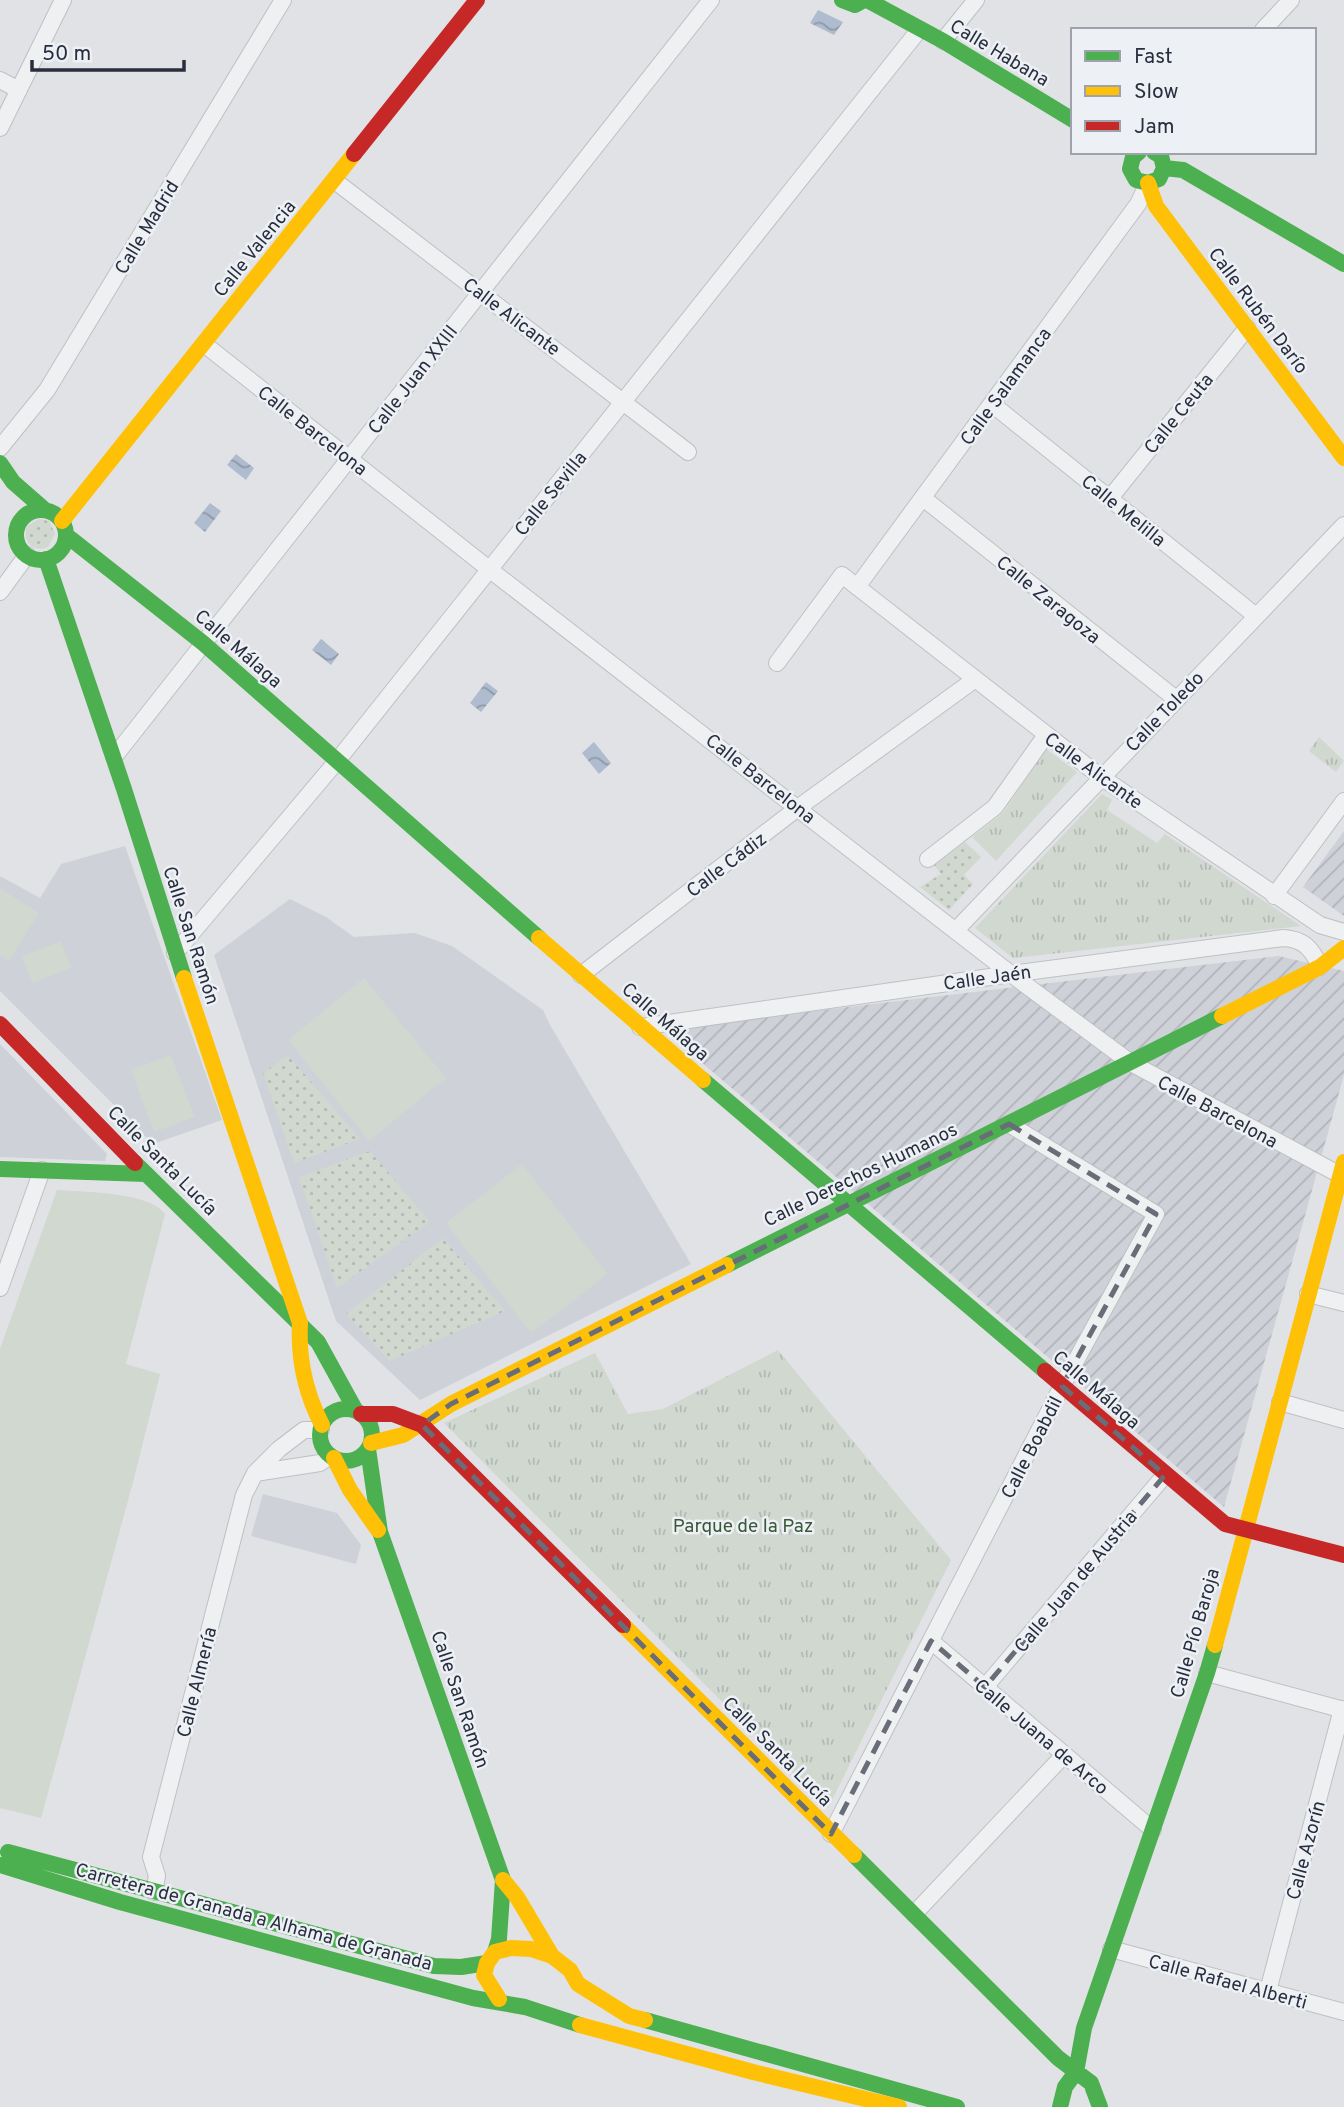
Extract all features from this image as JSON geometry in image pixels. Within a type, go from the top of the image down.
[{"type":"street","points":[[0,128],[63,0]]},
{"type":"street","name":"Calle Madrid","points":[[0,448],[47,390],[283,0]]},
{"type":"street","name":"Calle Valencia","points":[[64,528],[204,344],[477,0]]},
{"type":"street","name":"Calle Juan XXIII","points":[[114,757],[711,0]]},
{"type":"street","points":[[842,0],[855,5],[866,0]]},
{"type":"street","name":"Calle Habana","points":[[866,0],[943,41],[1071,119]]},
{"type":"street","points":[[943,41],[976,0]]},
{"type":"street","points":[[1266,28],[1291,0]]},
{"type":"street","name":"Calle Sevilla","points":[[175,953],[337,761],[919,30]]},
{"type":"street","points":[[0,80],[19,90]]},
{"type":"street","points":[[1132,154],[1130,169],[1136,180],[1148,183],[1159,179],[1164,168],[1161,156],[1158,154]]},
{"type":"street","points":[[1164,168],[1183,170],[1344,264]]},
{"type":"street","name":"Calle Alicante","points":[[335,181],[688,452]]},
{"type":"street","name":"Calle Rubén Darío","points":[[1148,183],[1156,206],[1344,458]]},
{"type":"street","name":"Calle Salamanca","points":[[857,587],[1138,204],[1148,183]]},
{"type":"street","name":"Calle Ceuta","points":[[1110,498],[1247,328]]},
{"type":"street","name":"Calle Barcelona","points":[[204,344],[1011,974],[1131,1063],[1343,1172]]},
{"type":"street","name":"Calle Melilla","points":[[992,404],[1256,615]]},
{"type":"street","points":[[0,463],[13,482],[45,510],[51,512],[64,528],[61,550],[46,559],[33,559],[21,550],[16,535],[20,520],[13,482]]},
{"type":"street","name":"Calle Zaragoza","points":[[923,498],[1176,699]]},
{"type":"street","points":[[20,520],[34,511],[45,510]]},
{"type":"street","name":"Calle Toledo","points":[[956,930],[1344,525]]},
{"type":"street","name":"Calle Málaga","points":[[64,528],[203,643],[846,1204],[1225,1524],[1344,1555]]},
{"type":"street","points":[[0,592],[27,555]]},
{"type":"street","name":"Calle San Ramón","points":[[46,559],[300,1323],[318,1342],[358,1412]]},
{"type":"street","points":[[777,663],[842,575],[857,587]]},
{"type":"street","name":"Calle Alicante","points":[[857,587],[1101,777],[1274,896],[1320,925],[1344,932]]},
{"type":"street","name":"Calle Cádiz","points":[[581,975],[799,807],[974,680]]},
{"type":"street","points":[[928,859],[995,807],[1046,734]]},
{"type":"street","points":[[1274,896],[1344,801]]},
{"type":"street","name":"Calle Jaén","points":[[640,1027],[1283,938],[1305,943],[1316,956],[1320,967]]},
{"type":"street","name":"Calle Derechos Humanos","points":[[369,1446],[385,1443],[422,1425],[451,1404],[1320,967],[1344,948]]},
{"type":"street","name":"Calle Derechos Humanos","points":[[1320,967],[1344,962]]},
{"type":"street","name":"Calle Santa Lucía","points":[[0,1024],[146,1174],[300,1323]]},
{"type":"street","name":"Calle Boabdil","points":[[831,1834],[1062,1386],[1156,1214],[1009,1124]]},
{"type":"street","points":[[0,1169],[146,1174]]},
{"type":"street","points":[[0,1288],[42,1170]]},
{"type":"street","name":"Calle Pío Baroja","points":[[1060,2107],[1065,2087],[1076,2073],[1084,2028],[1207,1673],[1343,1172]]},
{"type":"street","points":[[1308,1294],[1344,1303]]},
{"type":"street","name":"Calle San Ramón","points":[[300,1323],[298,1340],[314,1411],[321,1427]]},
{"type":"street","points":[[1280,1402],[1344,1420]]},
{"type":"street","points":[[358,1412],[371,1427],[369,1446],[359,1458],[347,1461],[332,1457],[322,1444],[321,1427],[336,1411],[346,1409],[402,1414],[422,1425]]},
{"type":"street","name":"Calle Santa Lucía","points":[[422,1425],[1058,2058],[1091,2083],[1102,2106]]},
{"type":"street","name":"Calle Almería","points":[[154,1892],[157,1876],[151,1857],[241,1507],[255,1473],[279,1449],[304,1430],[321,1427]]},
{"type":"street","name":"Calle San Ramón","points":[[369,1446],[380,1532],[503,1880],[517,1897],[552,1956],[570,1970],[567,2001]]},
{"type":"street","points":[[255,1473],[320,1463],[332,1457]]},
{"type":"street","name":"Calle San Ramón","points":[[332,1457],[350,1490],[380,1532]]},
{"type":"street","name":"Calle Juan de Austria","points":[[985,1687],[1165,1475]]},
{"type":"street","name":"Calle Juana de Arco","points":[[931,1641],[1153,1830]]},
{"type":"street","points":[[1207,1673],[1343,1709]]},
{"type":"street","name":"Calle Azorín","points":[[1268,1991],[1343,1709]]},
{"type":"street","points":[[914,1914],[1064,1755]]},
{"type":"street","name":"Carretera de Granada a Alhama de Granada","points":[[0,1850],[434,1966],[461,1967],[511,1948],[552,1956]]},
{"type":"street","name":"Carretera de Granada a Alhama de Granada","points":[[0,1865],[120,1902],[474,1998],[495,1994],[567,2001],[632,2029],[655,2046],[899,2107]]},
{"type":"street","name":"Calle San Ramón","points":[[495,1994],[484,1975],[499,1939],[503,1880]]},
{"type":"street","name":"Calle Rafael Alberti","points":[[1111,1949],[1344,2012]]},
{"type":"street","points":[[567,2001],[957,2107]]},
{"type":"highlighted area","points":[[1009,1124],[1156,1214],[1062,1386],[1165,1475],[985,1687],[931,1641],[831,1834],[422,1425],[451,1404]]},
{"type":"shaded area","points":[[1344,831],[1344,916],[1303,887]]},
{"type":"shaded area","points":[[125,846],[222,1120],[153,1144],[0,991],[0,876],[40,898],[61,864]]},
{"type":"shaded area","points":[[290,899],[326,917],[354,937],[415,933],[452,946],[543,1010],[691,1264],[420,1400],[336,1321],[214,955]]},
{"type":"shaded area","points":[[1278,956],[1344,971],[1344,1075],[1224,1507],[674,1039],[680,1027]]},
{"type":"shaded area","points":[[0,1044],[107,1154],[105,1161],[0,1157]]},
{"type":"shaded area","points":[[263,1494],[337,1513],[361,1545],[356,1564],[251,1536]]},
{"type":"green space","points":[[39,519],[49,521],[55,534],[48,547],[33,547],[27,541],[27,526]]},
{"type":"green space","points":[[1319,737],[1344,761],[1336,772],[1309,751]]},
{"type":"green space","points":[[1046,749],[1077,772],[996,861],[972,837],[1003,813]]},
{"type":"green space","points":[[1102,794],[1112,800],[1107,810],[1157,843],[1165,834],[1301,926],[1013,958],[975,928]]},
{"type":"green space","points":[[965,842],[981,857],[964,875],[973,884],[949,910],[920,887],[941,874],[934,865]]},
{"type":"green space","points":[[0,888],[39,913],[9,961],[0,955]]},
{"type":"green space","points":[[61,941],[71,968],[32,983],[22,956]]},
{"type":"green space","points":[[364,978],[446,1078],[369,1141],[288,1040]]},
{"type":"green space","points":[[171,1055],[195,1117],[154,1132],[131,1070]]},
{"type":"green space","points":[[288,1055],[360,1139],[294,1163],[263,1073]]},
{"type":"green space","points":[[370,1151],[430,1222],[337,1288],[299,1177]]},
{"type":"green space","points":[[522,1164],[608,1274],[531,1333],[446,1223]]},
{"type":"green space","points":[[57,1190],[131,1197],[157,1207],[165,1214],[126,1364],[160,1374],[41,1818],[0,1808],[0,1349]]},
{"type":"green space","points":[[443,1238],[505,1311],[390,1361],[346,1314]]},
{"type":"green space","name":"Parque de la Paz","points":[[778,1350],[951,1560],[828,1808],[444,1423],[595,1353],[628,1414],[663,1409]]},
{"type":"water","points":[[818,10],[843,22],[834,35],[810,23]]},
{"type":"water","points":[[236,454],[254,468],[246,480],[227,465]]},
{"type":"water","points":[[210,503],[221,511],[205,532],[194,523]]},
{"type":"water","points":[[321,639],[339,654],[331,665],[312,650]]},
{"type":"water","points":[[486,682],[498,691],[481,712],[470,703]]},
{"type":"water","points":[[594,742],[611,763],[599,774],[582,753]]},
{"type":"traffic: fast","points":[[842,0],[855,5],[864,0]]},
{"type":"traffic: fast","points":[[867,0],[943,41],[1071,119]]},
{"type":"traffic: fast","points":[[1137,154],[1130,169],[1136,180],[1148,183],[1159,179],[1164,168],[1161,156],[1158,154]]},
{"type":"traffic: fast","points":[[1164,168],[1183,170],[1344,264]]},
{"type":"traffic: fast","points":[[0,463],[13,482],[45,510]]},
{"type":"traffic: fast","points":[[41,510],[59,517],[66,535],[59,553],[41,560],[23,553],[16,535],[23,517],[41,510]]},
{"type":"traffic: fast","points":[[66,535],[203,643],[539,938]]},
{"type":"traffic: fast","points":[[46,559],[124,789],[184,978]]},
{"type":"traffic: fast","points":[[727,1265],[1222,1016]]},
{"type":"traffic: fast","points":[[703,1080],[1045,1371]]},
{"type":"traffic: fast","points":[[135,1163],[318,1342],[356,1411]]},
{"type":"traffic: fast","points":[[0,1169],[146,1174]]},
{"type":"traffic: fast","points":[[346,1409],[356,1411],[364,1417],[370,1425],[372,1435],[370,1445],[364,1453],[356,1459],[346,1461],[336,1459],[328,1453],[322,1445],[320,1435],[322,1425],[328,1417],[336,1411],[346,1409]]},
{"type":"traffic: fast","points":[[368,1449],[380,1532],[503,1880],[499,1939],[495,1952]]},
{"type":"traffic: fast","points":[[1060,2107],[1065,2087],[1076,2072],[1084,2028],[1215,1645]]},
{"type":"traffic: fast","points":[[8,1852],[434,1966],[461,1967],[487,1963]]},
{"type":"traffic: fast","points":[[854,1855],[1058,2058],[1091,2083],[1100,2107]]},
{"type":"traffic: fast","points":[[0,1865],[120,1902],[473,1998],[525,2007],[580,2025]]},
{"type":"traffic: fast","points":[[645,2020],[957,2107]]},
{"type":"traffic: slow","points":[[62,521],[354,154]]},
{"type":"traffic: slow","points":[[1148,183],[1156,206],[1344,458]]},
{"type":"traffic: slow","points":[[539,938],[703,1080]]},
{"type":"traffic: slow","points":[[1222,1016],[1320,967],[1344,948]]},
{"type":"traffic: slow","points":[[184,978],[300,1323],[304,1376],[322,1425]]},
{"type":"traffic: slow","points":[[1215,1645],[1344,1162]]},
{"type":"traffic: slow","points":[[371,1443],[403,1435],[451,1404],[727,1265]]},
{"type":"traffic: slow","points":[[334,1458],[350,1490],[378,1530]]},
{"type":"traffic: slow","points":[[623,1625],[854,1855]]},
{"type":"traffic: slow","points":[[503,1880],[517,1897],[552,1956]]},
{"type":"traffic: slow","points":[[499,1999],[484,1975],[487,1963],[495,1952],[511,1948],[531,1949],[552,1956],[570,1970],[578,1984],[629,2016],[645,2020]]},
{"type":"traffic: slow","points":[[580,2025],[753,2072],[899,2107]]},
{"type":"traffic: jam","points":[[354,154],[477,0]]},
{"type":"traffic: jam","points":[[0,1024],[135,1163]]},
{"type":"traffic: jam","points":[[1045,1371],[1225,1524],[1344,1555]]},
{"type":"traffic: jam","points":[[361,1414],[393,1414],[422,1425],[623,1625]]}]
